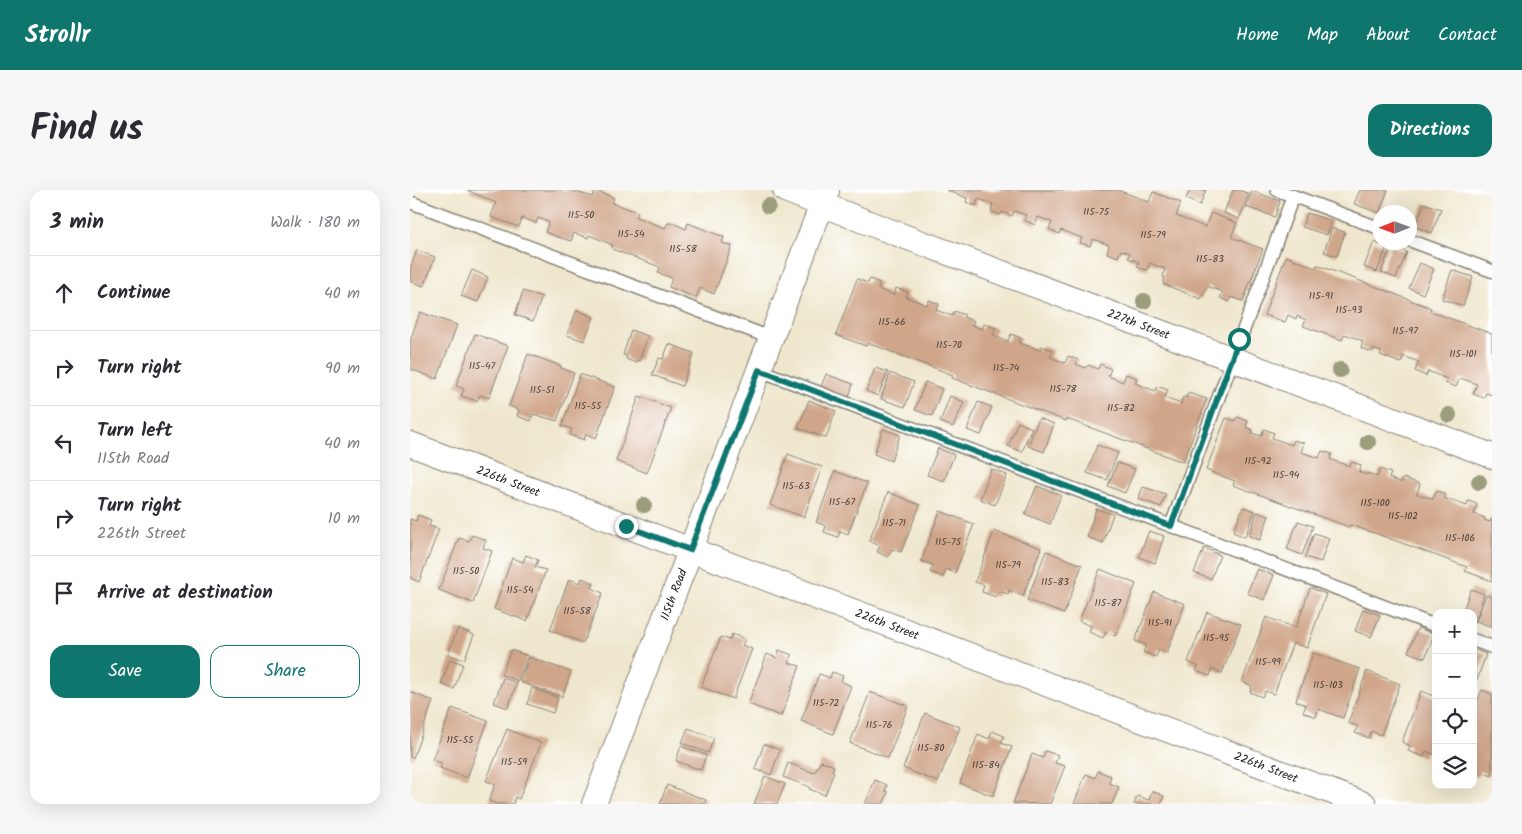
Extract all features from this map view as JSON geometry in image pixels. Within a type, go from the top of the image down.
[{"type":"street","name":"227th Street","points":[[785,190],[825,197],[1232,359],[1492,456]]},
{"type":"street","name":"115th Road","points":[[594,804],[825,197]]},
{"type":"street","name":"226th Street","points":[[410,444],[1364,804]]},
{"type":"lane","points":[[1277,190],[1372,225]]},
{"type":"lane","points":[[1171,526],[1293,196]]},
{"type":"lane","points":[[410,202],[771,338]]},
{"type":"lane","points":[[1417,243],[1492,271]]},
{"type":"lane","points":[[759,370],[1432,624]]},
{"type":"lane","points":[[1477,641],[1492,647]]},
{"type":"building","points":[[467,190],[569,190],[593,197],[595,190],[614,198],[612,203],[638,212],[636,217],[665,228],[668,223],[673,223],[686,229],[688,223],[724,237],[722,243],[732,246],[714,294],[700,288],[696,298],[669,287],[672,278],[658,273],[660,267],[612,249],[613,245],[589,235],[588,238],[574,233],[571,241],[545,232],[549,222],[538,218],[536,223],[522,218],[519,227],[491,217],[496,203]]},
{"type":"building","points":[[946,190],[1118,190],[1149,202],[1153,192],[1181,203],[1176,216],[1205,227],[1211,213],[1237,223],[1231,237],[1263,249],[1243,301],[1231,297],[1229,302],[1220,298],[1223,292],[1207,286],[1201,299],[1163,284],[1165,269],[1150,263],[1147,270],[1137,267],[1139,262],[1128,258],[1130,253],[1121,250],[1118,257],[1107,253],[1109,245],[1093,239],[1090,246],[1080,243],[1082,238],[1061,230],[1059,234],[1049,229],[1052,222],[1038,217],[1035,225],[1024,220],[1026,215],[1014,211],[1012,216],[1002,212],[1001,215],[991,211],[993,204],[978,199],[976,206],[966,202],[967,198]]},
{"type":"building","points":[[1190,190],[1206,190],[1200,205],[1186,199]]},
{"type":"building","points":[[1233,190],[1249,194],[1239,219],[1224,213]]},
{"type":"building","points":[[1360,190],[1388,190],[1382,205],[1372,205],[1372,210],[1354,204]]},
{"type":"building","points":[[1252,191],[1280,201],[1275,217],[1246,207]]},
{"type":"building","points":[[1424,203],[1441,209],[1432,233],[1417,228],[1417,222]]},
{"type":"building","points":[[1307,213],[1332,221],[1327,235],[1302,227]]},
{"type":"building","points":[[1332,228],[1345,232],[1337,256],[1324,252]]},
{"type":"building","points":[[1372,247],[1372,250],[1386,250],[1377,272],[1364,267]]},
{"type":"building","points":[[417,250],[435,257],[424,286],[410,281],[410,269]]},
{"type":"building","points":[[1389,250],[1407,252],[1396,278],[1381,272]]},
{"type":"building","points":[[1286,256],[1315,268],[1317,265],[1374,286],[1431,308],[1430,311],[1492,334],[1492,395],[1486,393],[1484,398],[1473,394],[1477,384],[1460,378],[1456,387],[1445,383],[1447,379],[1428,371],[1426,376],[1415,371],[1419,362],[1403,356],[1401,363],[1380,355],[1381,352],[1373,349],[1371,352],[1361,348],[1363,341],[1345,334],[1342,340],[1303,326],[1306,320],[1297,316],[1296,319],[1288,315],[1285,322],[1264,315]]},
{"type":"building","points":[[1420,263],[1434,269],[1423,294],[1409,288]]},
{"type":"building","points":[[472,270],[488,277],[478,302],[461,296]]},
{"type":"building","points":[[1452,270],[1473,277],[1463,306],[1442,299]]},
{"type":"building","points":[[857,279],[868,283],[870,279],[880,283],[878,289],[894,295],[896,288],[908,292],[906,297],[927,305],[929,300],[939,304],[936,310],[952,316],[954,311],[965,315],[963,317],[974,321],[972,325],[982,329],[984,324],[996,328],[993,335],[1001,339],[1008,341],[1011,334],[1021,338],[1019,343],[1040,350],[1041,346],[1053,350],[1050,357],[1065,363],[1068,356],[1078,360],[1076,364],[1086,368],[1088,365],[1098,369],[1100,364],[1111,369],[1108,376],[1123,382],[1126,374],[1137,378],[1135,383],[1155,391],[1157,386],[1168,390],[1165,398],[1181,404],[1183,397],[1186,398],[1188,393],[1207,399],[1183,462],[952,378],[953,375],[868,343],[866,346],[836,335]]},
{"type":"building","points":[[523,291],[542,297],[533,321],[515,315]]},
{"type":"building","points":[[577,310],[594,317],[584,341],[567,335]]},
{"type":"building","points":[[420,312],[457,325],[437,379],[410,369],[410,341]]},
{"type":"building","points":[[631,330],[648,336],[639,361],[636,360],[636,363],[626,359],[627,356],[623,355]]},
{"type":"building","points":[[475,334],[508,346],[489,398],[480,395],[477,401],[461,396],[464,389],[456,386]]},
{"type":"building","points":[[669,344],[694,353],[682,386],[652,375],[659,358],[663,359]]},
{"type":"building","points":[[528,354],[561,366],[561,368],[574,373],[557,421],[533,414],[531,421],[517,416],[519,410],[509,406]]},
{"type":"building","points":[[875,368],[888,372],[878,396],[866,391]]},
{"type":"building","points":[[890,373],[914,382],[905,407],[881,399]]},
{"type":"building","points":[[580,374],[615,387],[596,438],[586,434],[584,440],[570,435],[572,429],[562,426]]},
{"type":"building","points":[[826,374],[853,384],[849,397],[821,387]]},
{"type":"building","points":[[925,382],[942,389],[932,416],[915,410]]},
{"type":"building","points":[[639,396],[671,408],[647,473],[616,461]]},
{"type":"building","points":[[950,396],[964,402],[953,427],[940,422]]},
{"type":"building","points":[[809,400],[836,411],[826,438],[798,428]]},
{"type":"building","points":[[978,402],[992,407],[981,435],[967,430]]},
{"type":"building","points":[[1237,417],[1248,421],[1246,427],[1253,430],[1252,433],[1261,436],[1264,429],[1274,433],[1272,438],[1292,445],[1294,440],[1304,443],[1301,452],[1319,458],[1322,451],[1332,454],[1330,459],[1340,463],[1350,466],[1352,462],[1361,465],[1359,472],[1367,475],[1368,473],[1377,477],[1380,469],[1391,473],[1389,478],[1402,482],[1403,478],[1420,484],[1417,494],[1433,499],[1436,491],[1446,495],[1444,498],[1467,506],[1468,501],[1477,504],[1474,514],[1490,522],[1492,518],[1492,581],[1465,571],[1467,567],[1233,485],[1235,481],[1206,470],[1226,418],[1235,421]]},
{"type":"building","points":[[1039,418],[1054,424],[1044,452],[1028,446]]},
{"type":"building","points":[[1018,422],[1032,428],[1022,452],[1008,446]]},
{"type":"building","points":[[883,429],[900,435],[891,461],[874,454]]},
{"type":"building","points":[[1097,445],[1118,453],[1107,480],[1087,473]]},
{"type":"building","points":[[938,448],[954,455],[944,481],[927,475]]},
{"type":"building","points":[[788,454],[822,467],[804,517],[770,505]]},
{"type":"building","points":[[1117,463],[1135,469],[1125,493],[1108,486]]},
{"type":"building","points":[[991,469],[1007,475],[995,505],[980,499]]},
{"type":"building","points":[[835,471],[867,483],[848,534],[840,531],[838,537],[824,532],[826,526],[816,522]]},
{"type":"building","points":[[1037,486],[1061,495],[1050,524],[1025,514]]},
{"type":"building","points":[[1143,487],[1166,494],[1161,507],[1138,499]]},
{"type":"building","points":[[888,492],[920,505],[901,552],[892,549],[888,557],[877,552],[880,546],[869,541]]},
{"type":"building","points":[[1243,507],[1255,511],[1245,537],[1233,532]]},
{"type":"building","points":[[1096,509],[1113,514],[1103,543],[1087,537]]},
{"type":"building","points":[[940,511],[974,524],[955,573],[946,569],[943,577],[930,572],[933,565],[921,561]]},
{"type":"building","points":[[1257,512],[1269,516],[1260,540],[1249,536]]},
{"type":"building","points":[[418,515],[431,520],[429,526],[439,529],[419,582],[410,578],[410,519],[416,521]]},
{"type":"building","points":[[1298,521],[1313,526],[1302,555],[1287,549]]},
{"type":"building","points":[[994,531],[1041,548],[1023,596],[1009,590],[1008,594],[999,591],[996,597],[982,592],[984,585],[975,582]]},
{"type":"building","points":[[1149,531],[1164,536],[1155,563],[1139,557]]},
{"type":"building","points":[[1314,533],[1329,538],[1321,562],[1305,557]]},
{"type":"building","points":[[472,535],[486,540],[483,548],[492,551],[473,603],[439,590],[459,538],[469,541]]},
{"type":"building","points":[[1204,548],[1220,555],[1211,579],[1194,573]]},
{"type":"building","points":[[1046,551],[1082,565],[1064,614],[1027,600]]},
{"type":"building","points":[[526,555],[538,560],[535,567],[546,570],[527,621],[494,609],[512,558],[523,562]]},
{"type":"building","points":[[1100,569],[1136,584],[1115,636],[1106,632],[1103,638],[1089,632],[1091,626],[1079,621]]},
{"type":"building","points":[[1257,569],[1274,575],[1264,600],[1247,593]]},
{"type":"building","points":[[582,578],[594,583],[592,588],[603,593],[583,643],[550,630],[569,579],[580,583]]},
{"type":"building","points":[[1310,588],[1326,594],[1307,648],[1293,643],[1274,694],[1265,691],[1262,697],[1250,692],[1252,686],[1242,682],[1266,617],[1296,628]]},
{"type":"building","points":[[1471,589],[1484,594],[1477,617],[1477,609],[1464,609]]},
{"type":"building","points":[[1154,592],[1185,604],[1167,653],[1159,649],[1156,657],[1143,652],[1146,645],[1135,641]]},
{"type":"building","points":[[1486,595],[1492,597],[1492,627],[1477,621]]},
{"type":"building","points":[[1363,609],[1380,615],[1371,637],[1355,631]]},
{"type":"building","points":[[1207,612],[1241,624],[1222,673],[1212,669],[1210,676],[1196,671],[1198,666],[1188,662]]},
{"type":"building","points":[[458,628],[474,635],[464,660],[448,654]]},
{"type":"building","points":[[1418,628],[1432,633],[1432,639],[1425,658],[1408,652]]},
{"type":"building","points":[[732,634],[745,639],[742,645],[752,649],[733,699],[701,687],[721,637],[730,640]]},
{"type":"building","points":[[511,650],[528,656],[518,681],[501,675]]},
{"type":"building","points":[[779,650],[792,655],[789,663],[800,666],[781,716],[748,704],[767,654],[777,658]]},
{"type":"building","points":[[1477,651],[1486,654],[1477,680]]},
{"type":"building","points":[[1313,653],[1360,669],[1343,718],[1318,709],[1316,717],[1303,712],[1306,705],[1296,701]]},
{"type":"building","points":[[529,657],[571,672],[562,697],[520,682]]},
{"type":"building","points":[[450,659],[463,664],[454,689],[441,684]]},
{"type":"building","points":[[1367,671],[1400,684],[1381,735],[1371,731],[1369,738],[1355,733],[1358,726],[1348,723]]},
{"type":"building","points":[[832,672],[843,676],[841,681],[851,686],[833,734],[801,721],[819,674],[830,678]]},
{"type":"building","points":[[503,678],[517,683],[508,708],[494,703]]},
{"type":"building","points":[[532,688],[558,698],[553,713],[527,704]]},
{"type":"building","points":[[1482,690],[1492,694],[1492,776],[1479,771],[1477,777],[1477,702]]},
{"type":"building","points":[[1421,691],[1432,695],[1432,754],[1426,751],[1424,757],[1408,751],[1410,746],[1402,742]]},
{"type":"building","points":[[410,692],[433,701],[413,758],[410,757]]},
{"type":"building","points":[[870,692],[908,706],[888,758],[850,743]]},
{"type":"building","points":[[452,708],[488,721],[467,778],[440,768],[442,763],[432,760]]},
{"type":"building","points":[[925,713],[960,727],[938,782],[903,768]]},
{"type":"building","points":[[688,728],[714,738],[708,753],[682,743]]},
{"type":"building","points":[[507,729],[541,743],[519,799],[515,797],[513,804],[497,804],[489,801],[495,784],[486,781]]},
{"type":"building","points":[[992,731],[1004,736],[1001,743],[1012,747],[993,796],[960,783],[978,734],[989,739]]},
{"type":"building","points":[[764,744],[780,750],[771,775],[755,769]]},
{"type":"building","points":[[681,746],[706,755],[701,770],[676,761]]},
{"type":"building","points":[[1045,751],[1058,755],[1055,763],[1065,766],[1050,804],[1013,803],[1032,754],[1043,758]]},
{"type":"building","points":[[821,761],[834,766],[832,770],[834,772],[825,795],[783,777],[788,763],[814,773]]},
{"type":"building","points":[[1098,771],[1111,776],[1109,783],[1119,787],[1112,804],[1074,804],[1086,774],[1095,778]]},
{"type":"building","points":[[765,776],[785,784],[777,804],[754,804]]},
{"type":"building","points":[[875,780],[887,785],[885,791],[888,792],[883,804],[865,804]]},
{"type":"building","points":[[667,785],[706,800],[705,804],[660,804]]},
{"type":"building","points":[[1152,791],[1164,796],[1161,804],[1134,804],[1137,796],[1149,800]]},
{"type":"route","points":[[626,526],[690,550],[759,370],[1171,526],[1239,339]]}]
